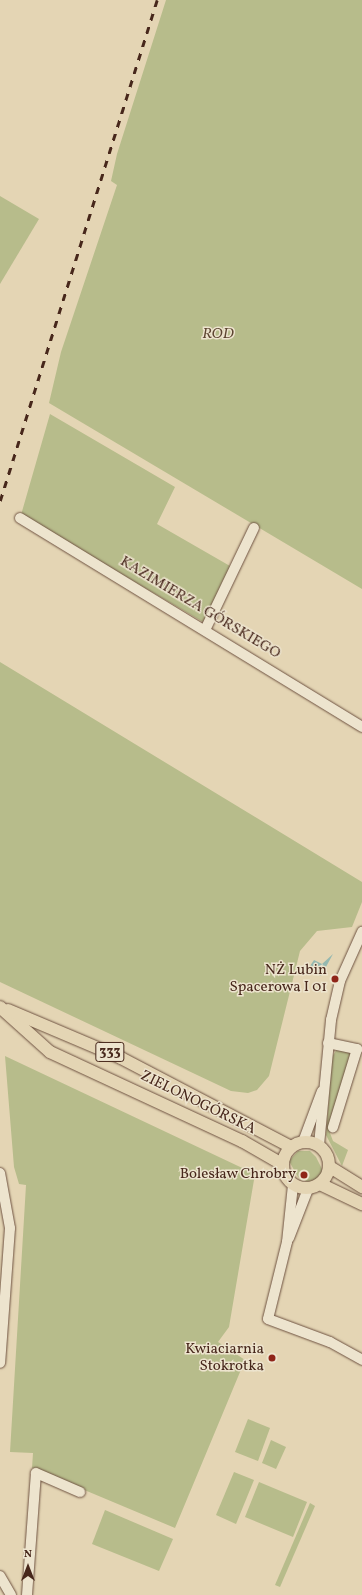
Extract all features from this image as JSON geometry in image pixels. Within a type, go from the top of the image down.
[{"type":"main road","name":"ZIELONOGÓRSKA","points":[[0,1007],[121,1058],[291,1147]]},
{"type":"main road","name":"ZIELONOGÓRSKA","points":[[0,1007],[50,1052],[242,1141],[282,1164]]},
{"type":"main road","points":[[330,1167],[320,1184],[308,1189],[293,1185],[282,1164],[291,1147],[303,1142],[318,1145],[330,1167],[362,1187]]},
{"type":"main road","points":[[320,1184],[362,1204]]},
{"type":"street","name":"KAZIMIERZA GÓRSKIEGO","points":[[20,518],[206,628],[362,727]]},
{"type":"street","points":[[206,628],[254,528]]},
{"type":"street","points":[[318,1145],[328,1043],[340,981],[362,932]]},
{"type":"street","points":[[328,1043],[357,1049],[333,1127]]},
{"type":"street","points":[[303,1142],[324,1087]]},
{"type":"street","points":[[0,1173],[1,1192],[10,1228],[0,1362]]},
{"type":"street","points":[[287,1242],[293,1185]]},
{"type":"street","points":[[308,1189],[287,1242],[268,1319],[330,1342],[362,1360]]},
{"type":"street","points":[[27,1595],[36,1473],[80,1492]]},
{"type":"street","points":[[2,1580],[6,1595]]},
{"type":"street","points":[[2,1580],[11,1595]]},
{"type":"green space","name":"ROD","points":[[166,0],[362,0],[362,589],[49,403],[61,352],[117,185],[111,181],[117,154]]},
{"type":"green space","points":[[0,196],[39,219],[0,284]]},
{"type":"green space","points":[[50,414],[175,487],[157,524],[230,566],[203,622],[21,515]]},
{"type":"green space","points":[[0,662],[362,882],[362,902],[352,927],[317,931],[300,951],[269,1076],[257,1090],[248,1093],[231,1091],[0,982]]},
{"type":"green space","points":[[337,1049],[350,1052],[330,1133],[333,1141],[348,1150],[342,1166],[326,1135],[332,1057]]},
{"type":"green space","points":[[5,1056],[255,1174],[229,1327],[218,1342],[245,1360],[175,1528],[32,1468],[33,1453],[10,1452],[26,1185],[19,1184],[14,1167]]},
{"type":"green space","points":[[298,1151],[310,1151],[316,1157],[323,1171],[317,1179],[308,1182],[298,1177],[289,1161]]},
{"type":"green space","points":[[248,1419],[270,1428],[258,1461],[235,1452]]},
{"type":"green space","points":[[271,1440],[286,1447],[276,1469],[262,1463]]},
{"type":"green space","points":[[234,1472],[254,1480],[236,1524],[216,1515]]},
{"type":"green space","points":[[259,1482],[307,1502],[293,1537],[245,1517]]},
{"type":"green space","points":[[310,1503],[315,1506],[280,1587],[275,1585]]},
{"type":"green space","points":[[105,1510],[173,1539],[159,1571],[92,1544]]},
{"type":"water","points":[[333,954],[321,976],[308,969],[314,960],[322,964]]},
{"type":"railway","points":[[0,501],[157,0]]},
{"type":"place","name":"NŻ Lubin Spacerowa I 01","points":[[335,979]]},
{"type":"place","name":"Bolesław Chrobry","points":[[304,1175]]},
{"type":"place","name":"Kwiaciarnia Stokrotka","points":[[272,1358]]}]
